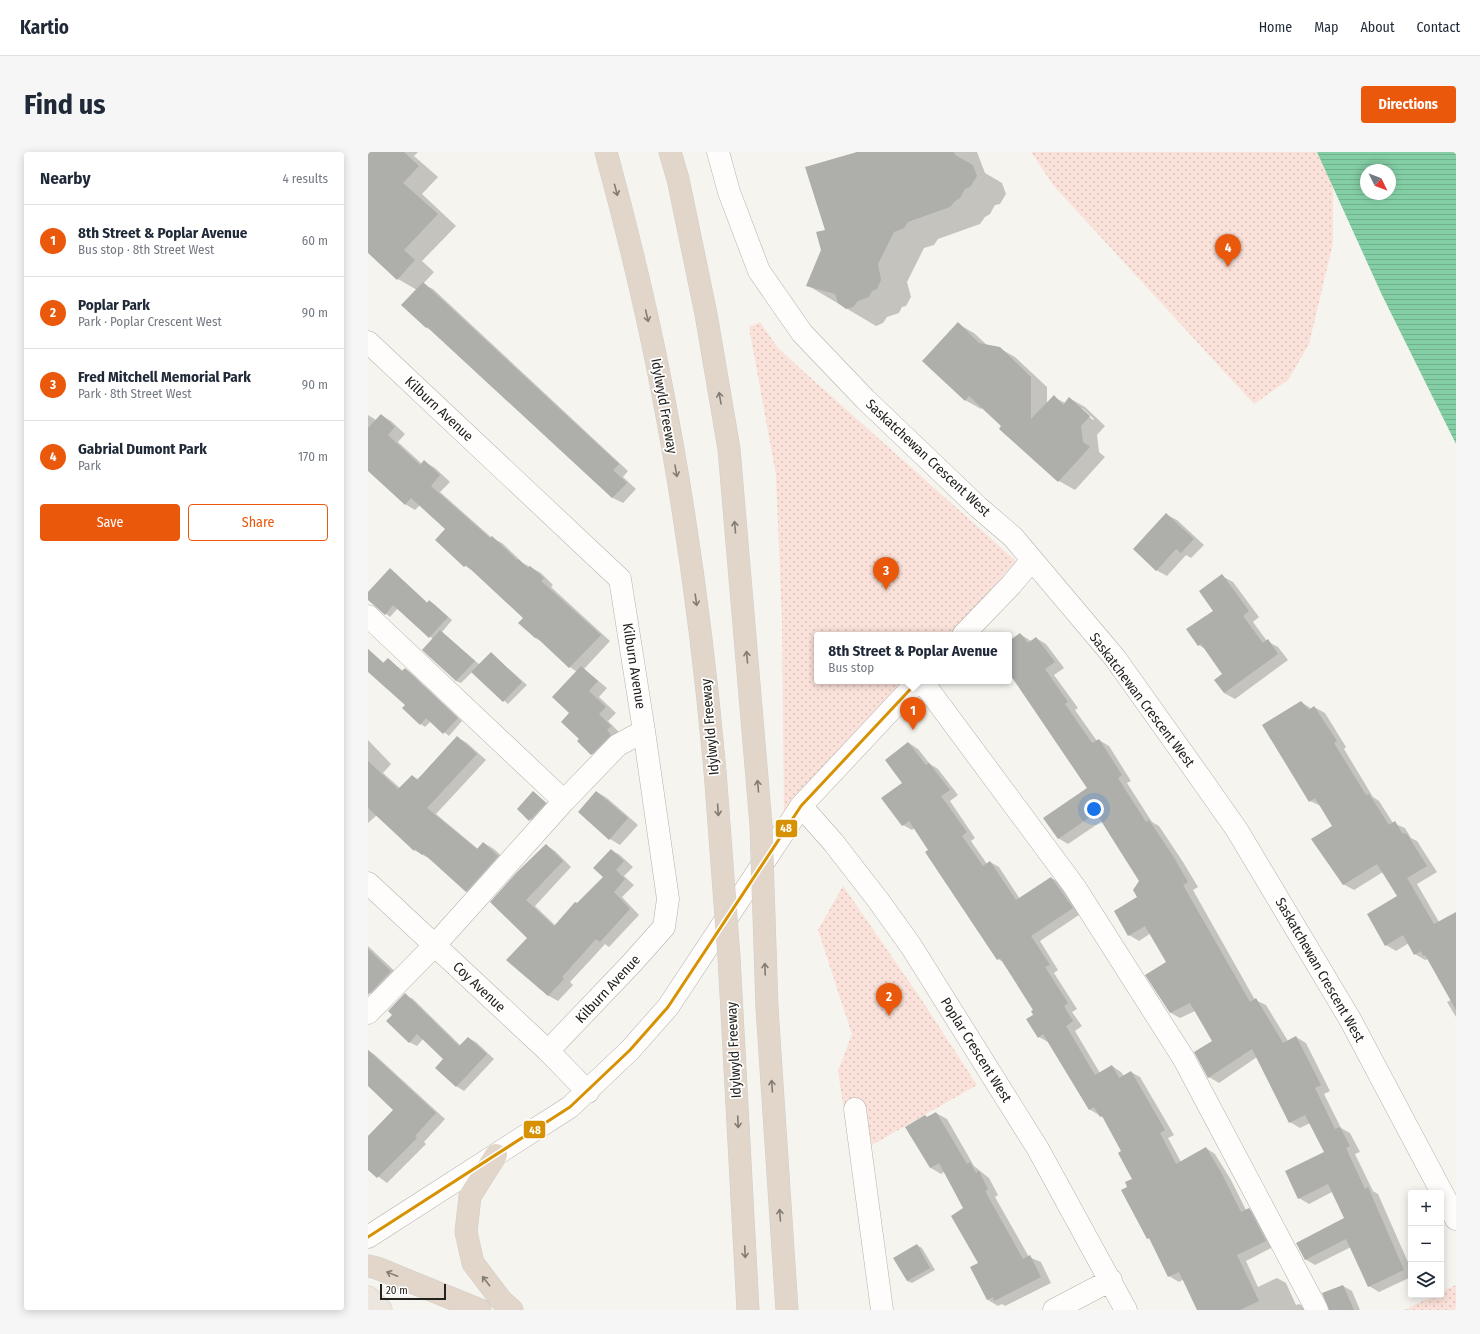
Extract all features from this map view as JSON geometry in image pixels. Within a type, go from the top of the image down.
[{"type":"highway","name":"Idylwyld Freeway","points":[[606,152],[630,242],[659,374],[698,613],[715,772],[729,957],[748,1310]]},
{"type":"highway","points":[[670,152],[678,179],[706,314],[729,449],[761,825],[767,1008],[787,1310]]},
{"type":"highway","points":[[496,1154],[470,1196],[466,1232],[473,1264],[501,1300],[512,1310]]},
{"type":"highway","points":[[368,1266],[377,1268],[480,1310]]},
{"type":"main road","points":[[368,1297],[381,1310]]},
{"type":"street","name":"Saskatchewan Crescent West","points":[[718,152],[729,192],[758,271],[802,333],[865,399],[978,507],[1012,537],[1115,658],[1237,830],[1351,1021],[1456,1219]]},
{"type":"street","name":"Kilburn Avenue","points":[[368,342],[620,579],[668,899],[664,927],[632,963],[548,1051]]},
{"type":"street","points":[[966,632],[1011,585],[1031,561]]},
{"type":"street","points":[[368,616],[564,802]]},
{"type":"street","points":[[368,1237],[570,1106],[588,1092],[630,1050],[668,1007],[802,806],[915,684]]},
{"type":"street","points":[[924,684],[1074,886],[1184,1059],[1317,1310]]},
{"type":"street","points":[[368,1014],[434,946],[564,802],[618,745],[644,731]]},
{"type":"street","name":"Poplar Crescent West","points":[[802,806],[833,842],[878,900],[911,946],[1038,1149],[1111,1280],[1126,1310]]},
{"type":"street","name":"Coy Avenue","points":[[368,883],[548,1051],[588,1092]]},
{"type":"street","points":[[855,1109],[882,1310]]},
{"type":"street","points":[[1054,1310],[1111,1280]]},
{"type":"shaded area","points":[[1031,152],[1317,152],[1333,184],[1333,243],[1309,344],[1288,380],[1254,404],[1054,186]]},
{"type":"shaded area","points":[[1317,152],[1456,152],[1456,444],[1382,295]]},
{"type":"shaded area","points":[[760,322],[778,348],[1016,561],[953,632],[814,632],[814,684],[905,684],[784,819],[782,618],[776,475],[749,327]]},
{"type":"shaded area","points":[[843,886],[921,999],[977,1085],[851,1157],[838,1071],[852,1034],[818,930]]},
{"type":"shaded area","points":[[1456,1285],[1456,1310],[1404,1310],[1429,1298],[1444,1298],[1444,1291]]},
{"type":"building","points":[[368,152],[404,152],[419,166],[403,183],[438,214],[404,250],[415,260],[397,280],[368,253]]},
{"type":"building","points":[[857,152],[954,152],[955,155],[973,165],[977,176],[970,187],[965,189],[960,198],[950,207],[908,222],[904,228],[894,232],[878,264],[881,280],[877,289],[872,291],[869,297],[858,301],[853,307],[846,309],[838,303],[835,294],[806,286],[821,250],[816,232],[825,230],[805,167]]},
{"type":"building","points":[[423,282],[619,464],[613,470],[627,483],[612,498],[427,327],[426,328],[401,305]]},
{"type":"building","points":[[958,322],[979,343],[1000,347],[1031,377],[1031,419],[1054,395],[1063,405],[1069,397],[1090,416],[1081,426],[1083,442],[1090,447],[1058,482],[999,429],[1001,426],[969,396],[965,401],[922,361]]},
{"type":"building","points":[[381,414],[395,427],[388,435],[420,465],[424,460],[440,475],[431,486],[490,538],[492,536],[517,560],[518,559],[528,568],[530,566],[544,578],[541,581],[601,635],[569,668],[536,637],[535,638],[518,623],[523,618],[466,565],[464,567],[435,540],[445,529],[411,498],[405,505],[368,471],[368,428]]},
{"type":"building","points":[[1166,513],[1194,539],[1181,553],[1176,549],[1156,571],[1133,549]]},
{"type":"building","points":[[390,568],[427,603],[429,600],[448,617],[429,638],[393,605],[385,615],[368,600],[368,592]]},
{"type":"building","points":[[1222,574],[1249,611],[1243,616],[1263,643],[1268,639],[1278,654],[1224,693],[1214,680],[1222,674],[1201,644],[1198,646],[1186,629],[1213,611],[1199,591]]},
{"type":"building","points":[[440,630],[475,661],[456,681],[422,650]]},
{"type":"building","points":[[1020,633],[1028,643],[1036,637],[1055,662],[1045,669],[1068,702],[1065,704],[1092,743],[1099,739],[1122,775],[1118,778],[1146,822],[1149,820],[1173,856],[1188,882],[1183,885],[1250,1002],[1256,998],[1283,1043],[1296,1036],[1321,1085],[1315,1088],[1335,1129],[1340,1127],[1350,1146],[1346,1148],[1365,1189],[1368,1187],[1404,1270],[1368,1287],[1346,1239],[1305,1260],[1296,1243],[1344,1218],[1328,1184],[1298,1199],[1285,1171],[1324,1152],[1305,1115],[1289,1123],[1252,1049],[1208,1078],[1194,1052],[1212,1041],[1190,1003],[1170,1013],[1145,975],[1166,962],[1145,926],[1128,936],[1114,911],[1137,897],[1133,890],[1139,881],[1096,813],[1058,839],[1043,818],[1087,788],[1012,677],[1012,639]]},
{"type":"building","points":[[368,649],[383,663],[388,658],[402,671],[405,668],[458,718],[443,734],[426,718],[420,725],[402,708],[405,705],[368,672]]},
{"type":"building","points":[[491,652],[522,682],[503,702],[471,672]]},
{"type":"building","points":[[581,666],[598,681],[589,691],[606,707],[599,714],[611,726],[607,730],[611,735],[591,755],[577,741],[579,739],[561,722],[569,713],[552,697]]},
{"type":"building","points":[[1301,701],[1309,710],[1314,706],[1337,741],[1334,743],[1366,795],[1369,794],[1389,825],[1395,821],[1402,833],[1407,834],[1427,866],[1407,878],[1434,924],[1456,912],[1456,1010],[1425,955],[1423,956],[1421,951],[1414,955],[1403,935],[1385,946],[1367,914],[1397,896],[1377,864],[1343,885],[1311,839],[1332,826],[1315,798],[1309,802],[1262,725]]},
{"type":"building","points":[[457,736],[477,754],[427,808],[477,849],[483,842],[498,856],[466,892],[424,854],[422,855],[415,849],[414,851],[368,808],[368,761],[398,789],[412,775],[417,780]]},
{"type":"building","points":[[908,742],[926,765],[929,763],[950,790],[941,796],[967,832],[962,836],[983,866],[990,861],[1016,900],[1051,877],[1073,908],[1031,936],[1050,965],[1045,967],[1068,1003],[1064,1006],[1073,1021],[1066,1026],[1095,1075],[1112,1065],[1119,1078],[1131,1071],[1165,1130],[1160,1133],[1176,1164],[1206,1147],[1222,1174],[1241,1212],[1249,1208],[1266,1241],[1237,1255],[1259,1301],[1240,1310],[1197,1310],[1179,1272],[1168,1277],[1149,1238],[1147,1239],[1121,1190],[1127,1187],[1125,1182],[1132,1179],[1118,1153],[1121,1151],[1102,1116],[1100,1117],[1094,1107],[1089,1110],[1043,1034],[1038,1038],[1026,1019],[1033,1015],[1031,1011],[1033,1010],[1000,958],[997,960],[925,852],[928,850],[909,821],[902,826],[881,798],[902,783],[885,760]]},
{"type":"building","points":[[533,791],[546,803],[529,821],[517,809]]},
{"type":"building","points":[[596,791],[628,818],[609,840],[578,812]]},
{"type":"building","points":[[546,844],[563,861],[526,900],[554,926],[575,902],[577,903],[603,877],[593,868],[611,849],[624,861],[616,870],[625,879],[614,892],[630,909],[600,942],[596,939],[562,977],[564,979],[548,996],[506,960],[527,938],[490,902],[517,872]]},
{"type":"building","points":[[368,949],[391,971],[368,995]]},
{"type":"building","points":[[405,993],[459,1046],[468,1037],[487,1054],[456,1087],[435,1068],[443,1059],[417,1034],[409,1043],[386,1021],[392,1015],[388,1011]]},
{"type":"building","points":[[368,1050],[436,1113],[415,1136],[417,1138],[377,1178],[368,1170],[368,1136],[393,1110],[368,1086]]},
{"type":"building","points":[[936,1112],[967,1164],[970,1162],[976,1173],[979,1171],[988,1189],[985,1191],[1023,1259],[1030,1255],[1041,1277],[994,1301],[993,1297],[987,1300],[970,1267],[978,1263],[951,1216],[963,1208],[939,1163],[930,1168],[905,1127],[925,1115],[927,1117]]},
{"type":"building","points":[[917,1244],[930,1268],[907,1281],[893,1258]]},
{"type":"building","points":[[1343,1285],[1354,1310],[1329,1310],[1322,1293]]},
{"type":"transit line","name":"48","points":[[368,1237],[570,1107],[630,1050],[668,1007],[801,806],[915,684]]},
{"type":"place","name":"Gabrial Dumont Park","points":[[1228,267]]},
{"type":"place","name":"Fred Mitchell Memorial Park","points":[[886,590]]},
{"type":"place","name":"8th Street & Poplar Avenue","points":[[913,730]]},
{"type":"place","name":"Poplar Park","points":[[889,1016]]}]
